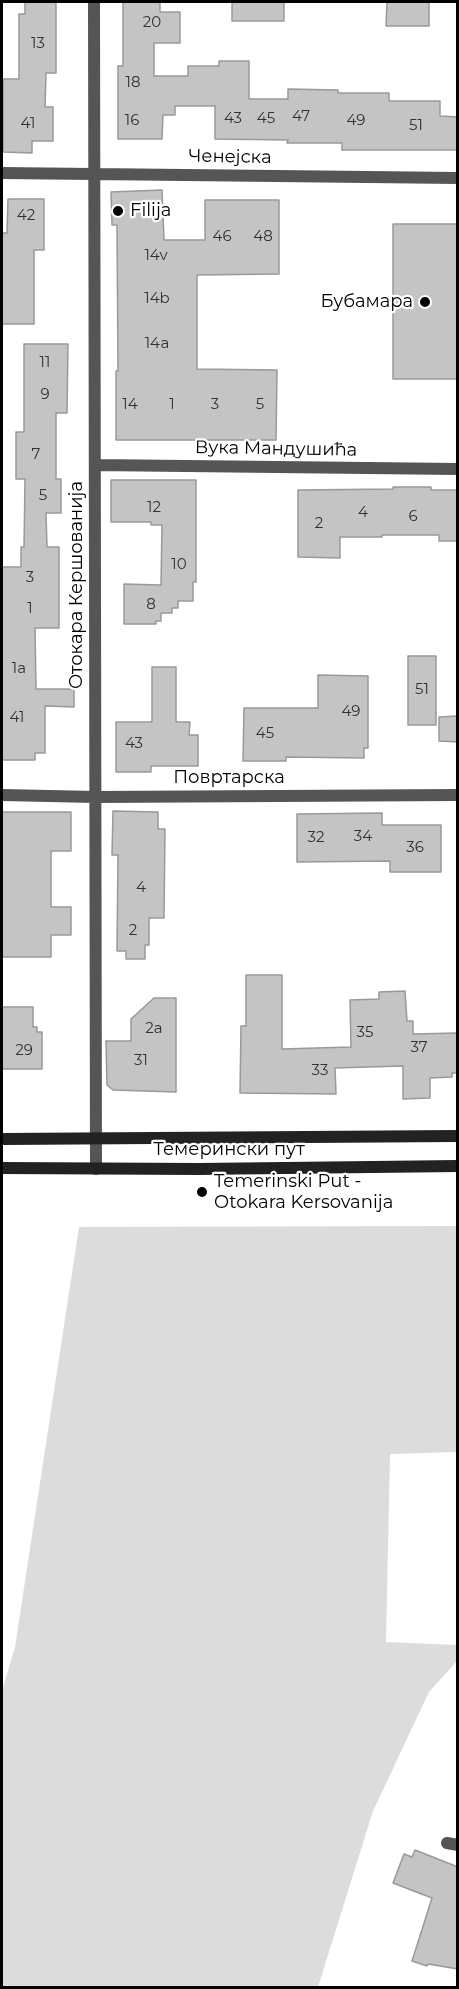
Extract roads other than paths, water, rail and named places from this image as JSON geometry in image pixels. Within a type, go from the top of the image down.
[{"type":"main road","name":"Темерински пут","points":[[2,1139],[458,1136]]},
{"type":"main road","name":"Темерински пут","points":[[2,1168],[458,1166]]},
{"type":"street","name":"Отокара Кершованија","points":[[94,2],[96,1169]]},
{"type":"street","name":"Ченејска","points":[[2,173],[458,178]]},
{"type":"street","name":"Вука Мандушића","points":[[95,465],[458,469]]},
{"type":"street","name":"Повртарска","points":[[2,795],[96,797],[458,795]]},
{"type":"place","name":"Filija","points":[[118,211]]},
{"type":"place","name":"Бубамара","points":[[425,302]]},
{"type":"place","name":"Temerinski Put - Otokara Kersovanija","points":[[202,1192]]}]
